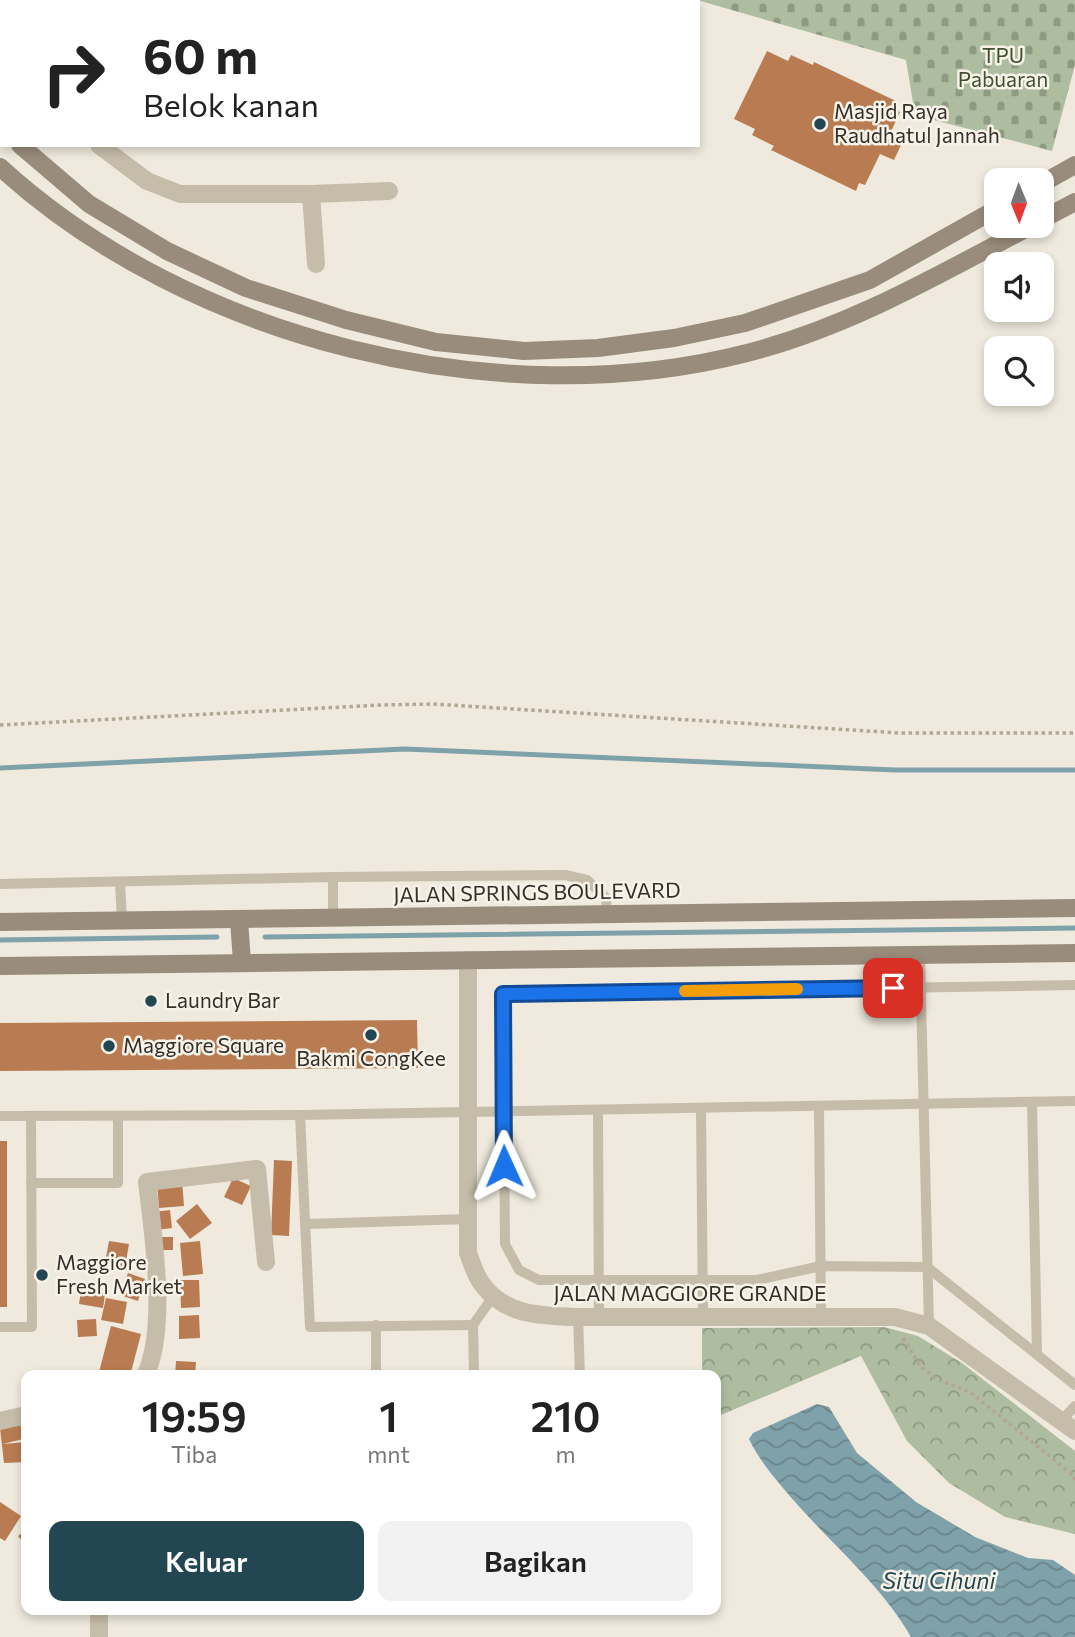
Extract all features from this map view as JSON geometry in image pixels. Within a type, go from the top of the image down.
[{"type":"main road","points":[[22,147],[89,204],[167,251],[235,283],[346,320],[448,344],[524,351],[598,348],[674,338],[745,323],[870,280],[984,216]]},
{"type":"main road","points":[[1054,177],[1075,165]]},
{"type":"main road","points":[[0,167],[76,227],[161,280],[236,313],[352,349],[443,369],[534,376],[598,374],[696,364],[808,335],[869,311],[1008,238]]},
{"type":"main road","points":[[1054,213],[1075,202]]},
{"type":"main road","points":[[951,234],[966,260]]},
{"type":"main road","name":"JALAN SPRINGS BOULEVARD","points":[[0,922],[333,919],[606,906],[1075,908]]},
{"type":"main road","points":[[239,920],[242,962]]},
{"type":"main road","points":[[0,966],[1075,953]]},
{"type":"street","points":[[102,147],[147,181],[180,194],[389,191]]},
{"type":"street","points":[[311,194],[316,264]]},
{"type":"street","name":"JALAN MAGGIORE GRANDE","points":[[468,960],[468,1253],[481,1283],[503,1304],[533,1316],[895,1317],[929,1326],[1068,1425]]},
{"type":"street","points":[[148,1370],[155,1337],[157,1278],[147,1182],[257,1169],[266,1262]]},
{"type":"street","points":[[0,1421],[21,1416]]},
{"type":"street","points":[[99,1615],[99,1637]]},
{"type":"lane","points":[[0,884],[565,875],[587,880],[606,906]]},
{"type":"lane","points":[[333,877],[333,919]]},
{"type":"lane","points":[[120,882],[122,921]]},
{"type":"lane","points":[[920,955],[929,1326]]},
{"type":"lane","points":[[1075,985],[503,994],[505,1244],[519,1270],[540,1280],[757,1280],[821,1266],[927,1267],[1075,1385]]},
{"type":"lane","points":[[0,1116],[504,1113],[1075,1101]]},
{"type":"lane","points":[[1032,1102],[1037,1354]]},
{"type":"lane","points":[[819,1107],[821,1317]]},
{"type":"lane","points":[[701,1109],[703,1316]]},
{"type":"lane","points":[[598,1111],[598,1317]]},
{"type":"lane","points":[[300,1115],[310,1327],[473,1325]]},
{"type":"lane","points":[[0,1327],[32,1327],[31,1116]]},
{"type":"lane","points":[[31,1183],[118,1183],[118,1116]]},
{"type":"lane","points":[[307,1224],[468,1219]]},
{"type":"lane","points":[[474,1370],[473,1325],[494,1295]]},
{"type":"lane","points":[[578,1317],[580,1370]]},
{"type":"lane","points":[[376,1325],[376,1370]]},
{"type":"lane","points":[[1068,1425],[1075,1406]]},
{"type":"path","points":[[0,725],[433,704],[900,733],[1075,733]]},
{"type":"path","points":[[895,1317],[905,1342],[920,1366],[936,1379],[970,1392],[1073,1475],[1075,1481]]},
{"type":"green space","name":"TPU Pabuaran","points":[[700,0],[1075,0],[1075,65],[1052,151],[915,115],[906,60]]},
{"type":"green space","points":[[884,1327],[918,1336],[962,1363],[1075,1451],[1075,1534],[1005,1517],[949,1483],[907,1441],[861,1356],[721,1415],[721,1370],[702,1370],[702,1328]]},
{"type":"water","name":"Situ Cihuni","points":[[817,1404],[829,1407],[857,1453],[916,1502],[975,1537],[1028,1558],[1053,1560],[1075,1575],[1075,1637],[911,1637],[884,1597],[783,1488],[760,1459],[749,1439],[753,1433]]},
{"type":"building","name":"Masjid Raya Raudhatul Jannah","points":[[767,51],[788,61],[791,55],[813,65],[814,62],[898,102],[895,110],[900,112],[888,138],[901,145],[894,160],[880,154],[865,185],[859,183],[856,191],[771,150],[774,146],[752,135],[755,129],[734,119]]},
{"type":"building","points":[[417,1020],[418,1068],[0,1071],[0,1023]]},
{"type":"building","points":[[0,1141],[7,1141],[7,1307],[0,1307]]},
{"type":"building","points":[[274,1160],[292,1161],[289,1236],[271,1235]]},
{"type":"building","points":[[233,1178],[251,1186],[242,1205],[224,1197]]},
{"type":"building","points":[[182,1180],[184,1206],[159,1208],[157,1182]]},
{"type":"building","points":[[197,1204],[212,1223],[190,1239],[176,1221]]},
{"type":"building","points":[[170,1210],[172,1228],[156,1230],[154,1212]]},
{"type":"building","points":[[158,1237],[173,1237],[173,1250],[159,1250]]},
{"type":"building","points":[[109,1241],[129,1244],[125,1267],[105,1263]]},
{"type":"building","points":[[200,1241],[203,1274],[183,1276],[180,1243]]},
{"type":"building","points":[[128,1273],[145,1279],[138,1301],[120,1295]]},
{"type":"building","points":[[180,1280],[199,1280],[200,1307],[181,1308]]},
{"type":"building","points":[[82,1284],[106,1288],[103,1308],[79,1304]]},
{"type":"building","points":[[106,1298],[127,1302],[123,1324],[101,1320]]},
{"type":"building","points":[[199,1315],[200,1338],[179,1339],[179,1316]]},
{"type":"building","points":[[96,1319],[97,1336],[78,1337],[77,1320]]},
{"type":"building","points":[[111,1326],[141,1334],[132,1370],[100,1370]]},
{"type":"building","points":[[176,1361],[196,1362],[195,1370],[175,1370]]},
{"type":"building","points":[[20,1423],[21,1440],[3,1444],[21,1442],[21,1462],[4,1463],[0,1428]]},
{"type":"building","points":[[0,1502],[21,1516],[5,1541],[0,1538]]},
{"type":"waterway","points":[[0,768],[405,749],[895,770],[1075,770]]},
{"type":"waterway","points":[[265,937],[1075,928]]},
{"type":"waterway","points":[[0,940],[217,937]]},
{"type":"slow traffic","points":[[685,991],[797,989]]},
{"type":"place","name":"Masjid Raya Raudhatul Jannah","points":[[820,124]]},
{"type":"place","name":"Laundry Bar","points":[[151,1001]]},
{"type":"place","name":"Bakmi CongKee","points":[[371,1035]]},
{"type":"place","name":"Maggiore Square","points":[[109,1046]]},
{"type":"place","name":"Maggiore Fresh Market","points":[[42,1275]]},
{"type":"route","points":[[504,1166],[503,994],[893,988]]}]
